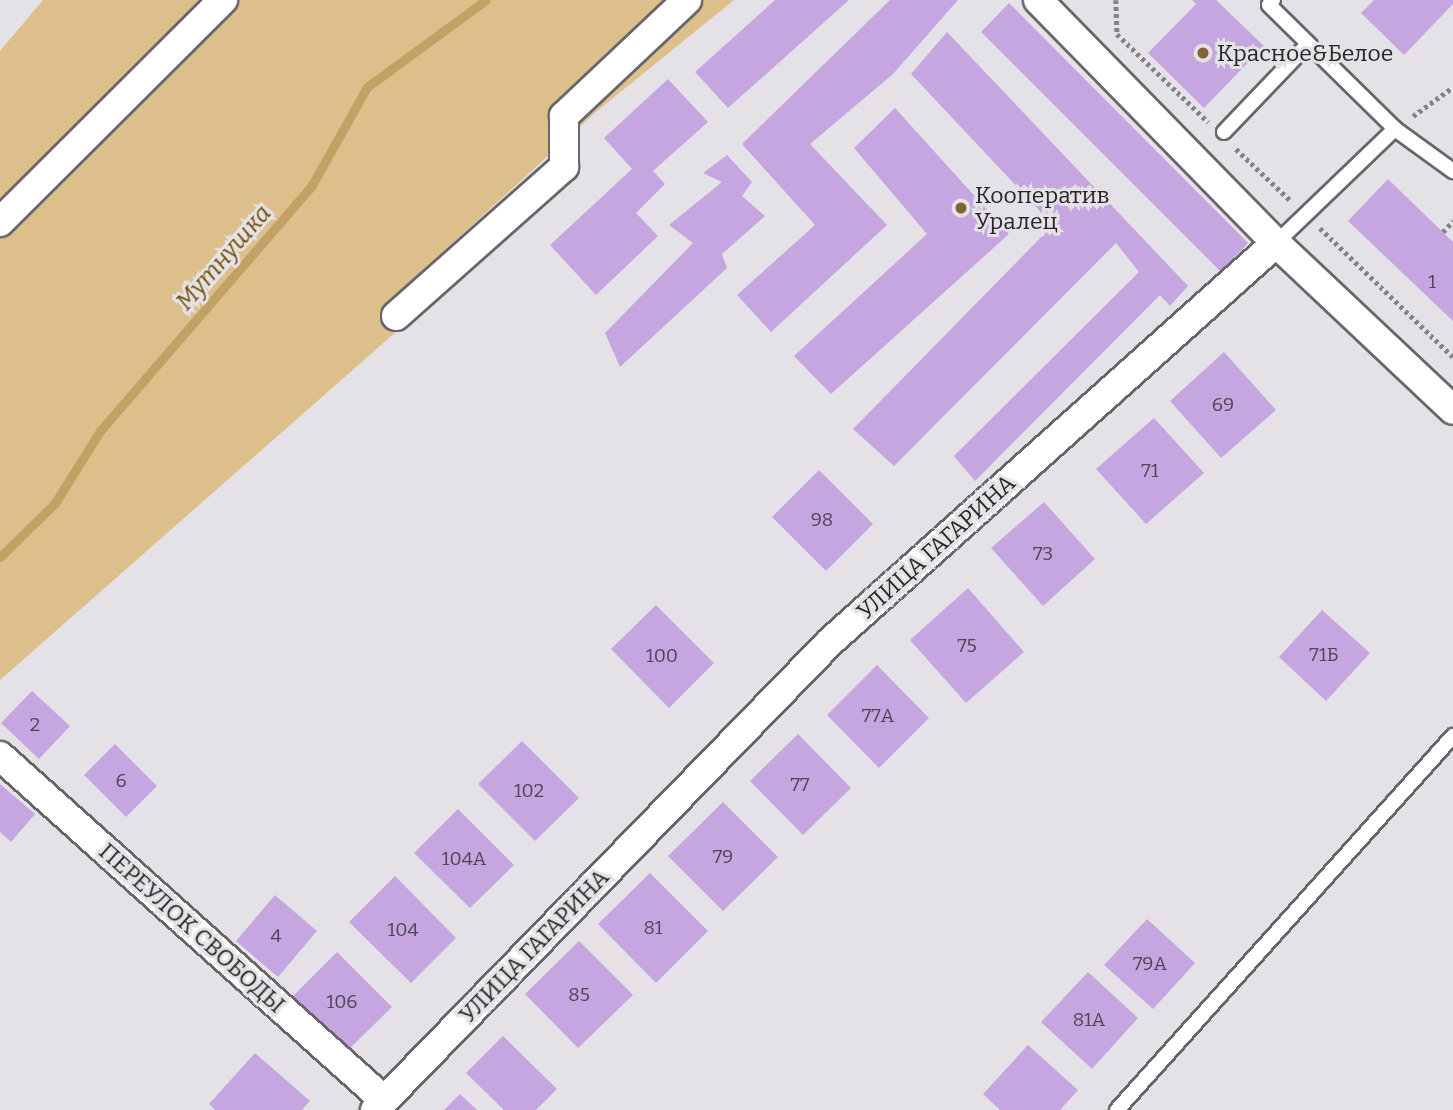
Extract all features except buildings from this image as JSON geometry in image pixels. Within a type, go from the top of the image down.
[{"type":"street","points":[[0,222],[223,0]]},
{"type":"street","points":[[396,316],[564,167],[564,116],[687,0]]},
{"type":"street","points":[[1038,0],[1276,243],[1453,410]]},
{"type":"street","name":"УЛИЦА ГАГАРИНА","points":[[385,1107],[831,641],[1276,243]]},
{"type":"street","name":"ПЕРЕУЛОК СВОБОДЫ","points":[[0,756],[385,1107]]},
{"type":"lane","points":[[1273,0],[1269,5],[1395,130],[1453,171]]},
{"type":"lane","points":[[1224,132],[1308,44]]},
{"type":"lane","points":[[1276,243],[1395,130]]},
{"type":"lane","points":[[1117,1110],[1453,736]]},
{"type":"path","points":[[1116,0],[1117,34],[1224,132],[1453,357]]},
{"type":"path","points":[[1395,130],[1453,87]]},
{"type":"path","points":[[1443,232],[1453,221]]},
{"type":"shaded area","points":[[43,0],[734,0],[597,111],[445,250],[447,287],[0,680],[0,51]]},
{"type":"waterway","name":"Мутнушка","points":[[0,557],[55,503],[100,431],[312,185],[367,87],[486,0]]},
{"type":"place","name":"Красное&Белое","points":[[1203,53]]},
{"type":"place","name":"Кооператив Уралец","points":[[961,208]]}]
